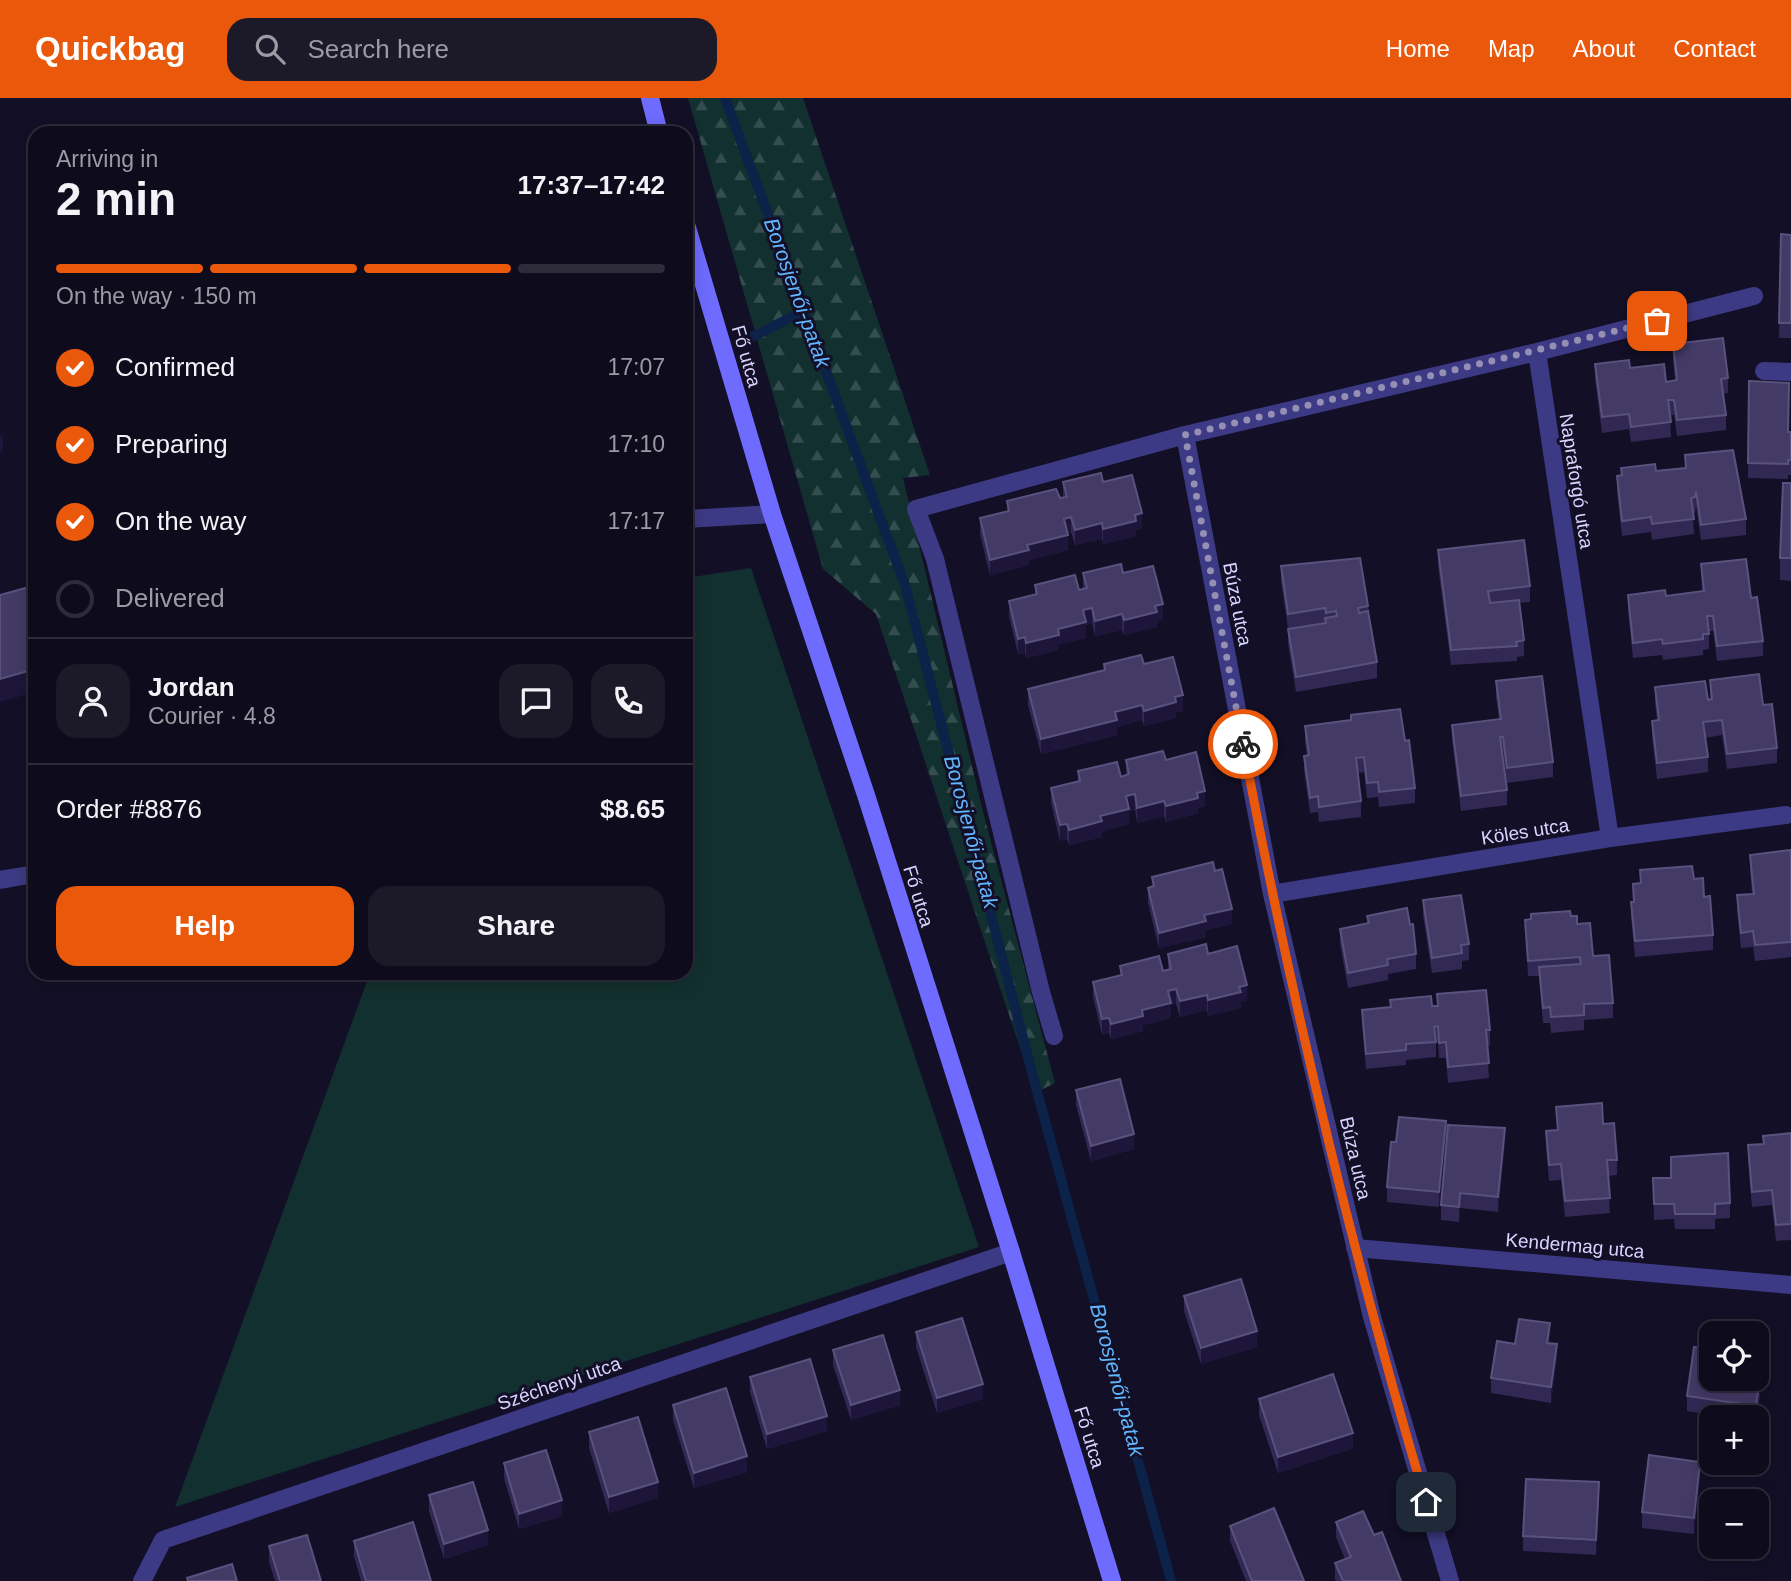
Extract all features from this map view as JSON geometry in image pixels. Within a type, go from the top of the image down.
[{"type":"street","points":[[650,98],[657,126]]},
{"type":"street","name":"Fő utca","points":[[693,248],[772,514],[866,795],[1112,1581]]},
{"type":"street","points":[[1054,1036],[1031,955],[935,559],[916,509],[1185,435],[1537,352],[1754,296]]},
{"type":"street","name":"Napraforgó utca","points":[[1537,352],[1610,838]]},
{"type":"street","points":[[1764,371],[1791,372]]},
{"type":"street","name":"Búza utca","points":[[1185,435],[1272,894],[1371,1317],[1450,1581]]},
{"type":"street","points":[[693,519],[772,514]]},
{"type":"street","name":"Köles utca","points":[[1272,894],[1610,838],[1786,815]]},
{"type":"street","points":[[0,880],[28,875]]},
{"type":"street","name":"Kendermag utca","points":[[1355,1248],[1791,1285]]},
{"type":"street","name":"Széchenyi utca","points":[[142,1581],[163,1539],[1011,1252]]},
{"type":"green space","points":[[688,98],[803,98],[930,475],[903,478],[982,808],[1055,1083],[1035,1093],[876,614],[823,569]]},
{"type":"green space","points":[[751,568],[979,1247],[175,1507],[367,980],[693,980],[693,577]]},
{"type":"building","points":[[1781,234],[1791,235],[1791,323],[1779,323]]},
{"type":"building","points":[[1723,338],[1728,378],[1721,379],[1726,415],[1677,420],[1674,400],[1668,400],[1671,422],[1631,427],[1629,414],[1602,417],[1595,364],[1629,360],[1630,368],[1664,364],[1666,382],[1677,380],[1673,344]]},
{"type":"building","points":[[1749,381],[1789,383],[1788,432],[1791,432],[1791,460],[1788,460],[1788,464],[1748,463]]},
{"type":"building","points":[[1733,450],[1746,519],[1701,525],[1696,491],[1695,497],[1691,498],[1694,519],[1652,524],[1651,517],[1622,521],[1617,476],[1622,475],[1621,468],[1655,464],[1656,471],[1686,468],[1685,455]]},
{"type":"building","points":[[1101,473],[1103,482],[1132,475],[1142,513],[1135,515],[1136,521],[1103,529],[1102,523],[1075,530],[1071,517],[1064,519],[1068,535],[1027,545],[1029,550],[990,560],[980,518],[1009,511],[1007,501],[1056,489],[1060,498],[1067,497],[1063,482]]},
{"type":"building","points":[[1783,483],[1791,483],[1791,558],[1780,558]]},
{"type":"building","points":[[1524,540],[1530,586],[1488,591],[1490,603],[1519,600],[1524,640],[1516,642],[1517,646],[1451,650],[1438,550]]},
{"type":"building","points":[[1360,558],[1368,606],[1358,608],[1359,613],[1368,611],[1377,662],[1296,677],[1288,629],[1326,623],[1325,618],[1337,616],[1336,611],[1326,613],[1325,608],[1288,614],[1281,566]]},
{"type":"building","points":[[1746,559],[1751,598],[1757,597],[1763,641],[1717,646],[1713,616],[1707,616],[1709,634],[1703,634],[1703,639],[1663,644],[1662,639],[1633,643],[1628,595],[1665,590],[1666,596],[1704,591],[1701,564]]},
{"type":"building","points":[[1121,564],[1123,573],[1153,566],[1163,604],[1155,606],[1157,612],[1124,620],[1122,614],[1095,621],[1092,608],[1083,610],[1086,622],[1058,629],[1059,635],[1026,643],[1025,637],[1018,639],[1009,601],[1037,594],[1035,585],[1075,575],[1079,590],[1087,588],[1083,573]]},
{"type":"building","points":[[28,587],[28,671],[0,679],[0,595]]},
{"type":"building","points":[[1141,655],[1144,664],[1173,657],[1183,695],[1175,697],[1176,702],[1144,711],[1142,705],[1115,712],[1117,720],[1041,739],[1028,689],[1105,670],[1104,664]]},
{"type":"building","points":[[1759,674],[1763,705],[1772,704],[1777,748],[1727,754],[1722,720],[1703,722],[1708,757],[1657,763],[1652,721],[1659,720],[1655,687],[1705,681],[1708,700],[1712,699],[1710,680]]},
{"type":"building","points":[[1542,676],[1553,762],[1507,768],[1503,737],[1500,737],[1507,790],[1461,796],[1452,725],[1501,719],[1496,681]]},
{"type":"building","points":[[1400,709],[1405,741],[1409,740],[1415,788],[1379,792],[1378,782],[1367,783],[1364,757],[1356,758],[1361,801],[1319,807],[1318,796],[1310,798],[1304,756],[1309,755],[1305,726],[1351,720],[1351,715]]},
{"type":"building","points":[[1163,751],[1166,760],[1196,752],[1205,791],[1197,793],[1198,798],[1166,806],[1164,801],[1137,808],[1135,794],[1126,796],[1129,809],[1100,816],[1102,821],[1069,830],[1067,824],[1060,825],[1051,788],[1080,781],[1078,771],[1117,762],[1121,777],[1129,774],[1126,760]]},
{"type":"building","points":[[1791,850],[1791,942],[1755,945],[1753,931],[1741,933],[1737,895],[1754,894],[1750,855]]},
{"type":"building","points":[[1213,862],[1215,871],[1222,869],[1232,909],[1204,915],[1206,921],[1159,933],[1148,888],[1154,886],[1152,877]]},
{"type":"building","points":[[1692,866],[1694,879],[1703,878],[1704,897],[1710,896],[1713,935],[1635,941],[1631,902],[1634,902],[1633,884],[1641,883],[1640,870]]},
{"type":"building","points":[[1461,895],[1469,944],[1461,945],[1462,953],[1432,958],[1423,900]]},
{"type":"building","points":[[1407,908],[1410,925],[1413,924],[1416,954],[1387,959],[1388,965],[1348,973],[1340,929],[1369,923],[1367,916]]},
{"type":"building","points":[[1570,911],[1571,916],[1577,916],[1577,924],[1590,923],[1593,956],[1609,955],[1613,1003],[1584,1004],[1584,1015],[1551,1017],[1550,1007],[1543,1008],[1539,967],[1581,964],[1580,957],[1528,961],[1525,920],[1531,919],[1531,914]]},
{"type":"building","points":[[1206,944],[1208,954],[1237,946],[1247,985],[1239,987],[1241,992],[1208,1000],[1207,995],[1180,1001],[1176,989],[1168,991],[1171,1003],[1142,1010],[1143,1016],[1111,1024],[1109,1018],[1102,1019],[1093,982],[1122,975],[1120,966],[1159,956],[1163,971],[1171,969],[1168,954]]},
{"type":"building","points":[[1486,990],[1490,1030],[1486,1030],[1489,1063],[1448,1067],[1446,1042],[1439,1043],[1438,1026],[1434,1027],[1436,1042],[1406,1044],[1406,1050],[1366,1054],[1362,1010],[1391,1007],[1390,1000],[1431,996],[1432,1006],[1438,1006],[1437,994]]},
{"type":"building","points":[[1120,1079],[1134,1134],[1091,1146],[1076,1090]]},
{"type":"building","points":[[1602,1103],[1603,1124],[1614,1123],[1617,1160],[1607,1160],[1610,1198],[1565,1201],[1561,1164],[1549,1165],[1546,1131],[1558,1130],[1556,1107]]},
{"type":"building","points":[[1399,1117],[1446,1121],[1439,1192],[1387,1187],[1391,1142],[1396,1142]]},
{"type":"building","points":[[1448,1125],[1505,1128],[1498,1197],[1460,1193],[1459,1207],[1441,1205]]},
{"type":"building","points":[[1791,1133],[1791,1224],[1776,1225],[1772,1190],[1752,1192],[1748,1145],[1764,1144],[1763,1136]]},
{"type":"building","points":[[1728,1153],[1730,1203],[1715,1204],[1715,1214],[1675,1214],[1674,1204],[1654,1204],[1653,1178],[1671,1178],[1671,1157]]},
{"type":"building","points":[[1241,1279],[1257,1331],[1201,1348],[1184,1296]]},
{"type":"building","points":[[962,1318],[983,1384],[937,1398],[916,1332]]},
{"type":"building","points":[[1519,1319],[1550,1323],[1547,1343],[1557,1344],[1551,1387],[1491,1378],[1497,1341],[1515,1344]]},
{"type":"building","points":[[883,1335],[900,1390],[851,1405],[833,1350]]},
{"type":"building","points":[[1694,1347],[1699,1348],[1699,1391],[1758,1391],[1756,1405],[1687,1396]]},
{"type":"building","points":[[810,1359],[827,1416],[767,1434],[750,1377]]},
{"type":"building","points":[[1333,1374],[1353,1433],[1278,1457],[1259,1399]]},
{"type":"building","points":[[726,1388],[747,1456],[694,1473],[673,1405]]},
{"type":"building","points":[[638,1417],[658,1482],[609,1497],[589,1432]]},
{"type":"building","points":[[546,1450],[562,1500],[519,1514],[504,1463]]},
{"type":"building","points":[[1649,1455],[1699,1462],[1694,1518],[1642,1512]]},
{"type":"building","points":[[1526,1479],[1599,1482],[1596,1540],[1523,1536]]},
{"type":"building","points":[[473,1482],[488,1530],[444,1544],[429,1495]]},
{"type":"building","points":[[1274,1508],[1304,1581],[1252,1581],[1230,1526]]},
{"type":"building","points":[[1363,1511],[1374,1535],[1382,1532],[1401,1581],[1343,1581],[1335,1563],[1351,1557],[1336,1522]]},
{"type":"building","points":[[413,1522],[431,1581],[366,1581],[354,1541]]},
{"type":"building","points":[[307,1535],[321,1581],[280,1581],[269,1546]]},
{"type":"building","points":[[232,1564],[237,1581],[188,1581],[187,1578]]},
{"type":"waterway","name":"Borosjenői-patak","points":[[725,98],[905,585],[1035,1084],[1171,1581]]},
{"type":"waterway","points":[[750,338],[804,311]]},
{"type":"way so far","points":[[1243,744],[1185,435],[1657,321]]},
{"type":"route","points":[[1243,744],[1272,894],[1371,1317],[1426,1502]]}]
